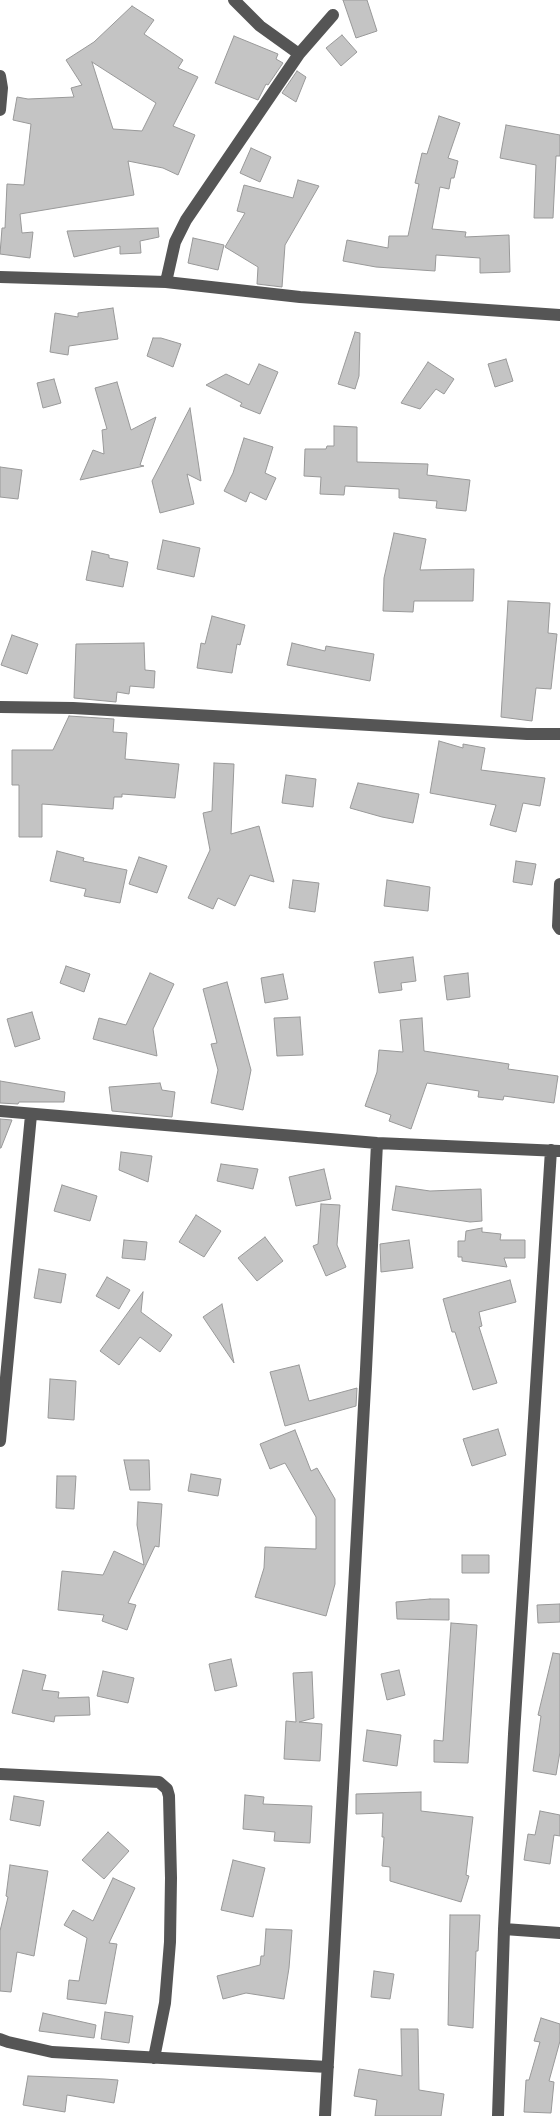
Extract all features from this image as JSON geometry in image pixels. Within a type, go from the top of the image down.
[{"type":"street","points":[[234,0],[260,26],[299,54]]},
{"type":"street","points":[[166,282],[175,242],[186,220],[299,54],[334,15]]},
{"type":"street","points":[[0,76],[2,88],[0,110]]},
{"type":"street","points":[[0,277],[166,282],[300,297],[560,315]]},
{"type":"street","points":[[0,707],[72,708],[526,734],[560,734]]},
{"type":"street","points":[[560,884],[558,926],[560,929]]},
{"type":"street","points":[[0,1111],[377,1143],[556,1150],[514,1734],[504,1929],[498,2116]]},
{"type":"street","points":[[0,1441],[31,1115]]},
{"type":"street","points":[[325,2116],[366,1379],[377,1143]]},
{"type":"street","points":[[0,1774],[159,1782],[167,1789],[169,1796],[171,1878],[170,1942],[165,2003],[154,2058]]},
{"type":"street","points":[[504,1929],[560,1933]]},
{"type":"street","points":[[0,2039],[52,2052],[328,2067]]},
{"type":"building","points":[[343,0],[367,0],[377,31],[356,38]]},
{"type":"building","points":[[132,6],[154,20],[144,34],[183,60],[178,68],[198,77],[173,126],[195,135],[178,175],[163,168],[128,161],[134,195],[20,214],[22,233],[33,232],[30,258],[0,254],[2,228],[5,228],[7,184],[24,185],[31,124],[13,120],[17,97],[28,99],[74,97],[71,88],[82,85],[66,60],[94,42]],"holes":[[[92,62],[156,103],[142,131],[113,129]]]},
{"type":"building","points":[[342,35],[357,52],[341,66],[326,48]]},
{"type":"building","points":[[234,36],[278,54],[276,59],[283,63],[268,85],[266,84],[258,100],[215,83]]},
{"type":"building","points":[[297,71],[306,77],[296,102],[282,93]]},
{"type":"building","points":[[439,116],[460,123],[448,158],[458,161],[449,189],[440,187],[432,229],[466,232],[465,237],[509,235],[510,272],[480,273],[480,258],[436,255],[435,271],[376,267],[343,261],[347,240],[388,248],[389,236],[408,236],[419,184],[415,183],[422,153],[427,154]]},
{"type":"building","points":[[506,125],[560,135],[560,156],[556,156],[553,218],[534,218],[536,165],[500,158]]},
{"type":"building","points":[[251,148],[271,157],[260,182],[240,173]]},
{"type":"building","points":[[298,180],[319,186],[285,245],[282,287],[257,284],[258,267],[225,247],[245,213],[237,211],[244,185],[293,198]]},
{"type":"building","points":[[158,228],[159,237],[140,241],[141,253],[120,254],[120,246],[74,257],[67,231]]},
{"type":"building","points":[[193,238],[224,245],[218,270],[188,263]]},
{"type":"building","points":[[113,308],[118,339],[69,346],[68,355],[50,352],[55,313],[78,317],[78,313]]},
{"type":"building","points":[[355,332],[360,333],[359,376],[355,389],[338,384]]},
{"type":"building","points":[[153,338],[161,338],[181,344],[173,367],[147,356]]},
{"type":"building","points":[[506,359],[513,381],[495,387],[488,364]]},
{"type":"building","points":[[428,362],[454,379],[444,394],[436,389],[420,409],[401,403]]},
{"type":"building","points":[[259,364],[278,372],[260,414],[240,406],[242,403],[206,385],[226,374],[249,385]]},
{"type":"building","points":[[54,379],[61,403],[43,408],[37,383]]},
{"type":"building","points":[[117,382],[131,430],[156,417],[140,465],[144,466],[80,480],[93,450],[104,454],[102,430],[107,429],[95,388]]},
{"type":"building","points":[[190,408],[201,481],[187,474],[194,504],[160,513],[152,481]]},
{"type":"building","points":[[334,426],[357,427],[357,462],[428,464],[427,475],[470,480],[466,511],[436,508],[437,501],[399,498],[399,489],[345,486],[344,495],[320,494],[321,477],[304,476],[305,449],[326,449],[327,446],[334,446]]},
{"type":"building","points":[[244,438],[273,447],[265,473],[276,478],[266,500],[250,492],[246,502],[224,491],[233,473]]},
{"type":"building","points":[[0,467],[22,470],[18,499],[0,497]]},
{"type":"building","points":[[394,533],[426,539],[420,570],[474,569],[473,601],[414,601],[413,612],[383,611],[384,578]]},
{"type":"building","points":[[163,540],[200,548],[194,577],[157,569]]},
{"type":"building","points":[[92,551],[109,555],[109,558],[128,562],[123,587],[86,580]]},
{"type":"building","points":[[508,601],[550,603],[548,633],[557,634],[551,689],[536,688],[532,721],[501,717]]},
{"type":"building","points":[[212,616],[245,625],[240,645],[237,644],[232,673],[197,668],[201,643],[205,644]]},
{"type":"building","points":[[12,635],[38,644],[27,674],[1,665]]},
{"type":"building","points":[[144,643],[145,670],[155,671],[154,688],[130,686],[129,694],[117,692],[116,702],[74,698],[76,644]]},
{"type":"building","points":[[292,643],[325,651],[326,646],[374,654],[370,681],[287,665]]},
{"type":"building","points":[[69,716],[114,719],[113,732],[127,733],[125,759],[179,764],[175,798],[122,794],[122,797],[114,797],[113,809],[42,804],[42,837],[19,837],[19,785],[12,785],[12,750],[53,750]]},
{"type":"building","points":[[439,741],[463,748],[463,744],[485,748],[481,770],[545,778],[540,806],[523,803],[516,832],[490,825],[496,805],[430,793]]},
{"type":"building","points":[[214,763],[234,764],[231,834],[259,826],[274,882],[250,875],[235,906],[218,898],[213,909],[188,898],[210,850],[203,813],[212,811]]},
{"type":"building","points":[[286,775],[316,779],[313,807],[282,803]]},
{"type":"building","points":[[358,783],[419,794],[413,823],[350,808]]},
{"type":"building","points":[[57,851],[84,858],[83,861],[127,870],[120,903],[84,896],[86,889],[50,881]]},
{"type":"building","points":[[139,857],[167,866],[157,893],[129,884]]},
{"type":"building","points":[[516,861],[536,864],[532,885],[513,882]]},
{"type":"building","points":[[293,880],[319,883],[315,912],[289,908]]},
{"type":"building","points":[[387,880],[430,887],[428,911],[384,906]]},
{"type":"building","points":[[413,957],[416,981],[401,983],[402,990],[379,993],[374,962]]},
{"type":"building","points":[[66,966],[90,974],[84,992],[60,983]]},
{"type":"building","points":[[150,973],[174,984],[153,1029],[157,1056],[93,1039],[99,1018],[126,1025]]},
{"type":"building","points":[[468,973],[470,997],[447,1000],[444,976]]},
{"type":"building","points":[[283,974],[288,999],[265,1003],[261,978]]},
{"type":"building","points":[[227,982],[251,1070],[243,1110],[211,1103],[218,1070],[211,1044],[217,1043],[203,989]]},
{"type":"building","points":[[32,1012],[40,1039],[15,1047],[7,1019]]},
{"type":"building","points":[[300,1017],[303,1055],[277,1056],[274,1018]]},
{"type":"building","points":[[422,1018],[424,1051],[509,1064],[508,1069],[558,1076],[554,1103],[504,1096],[503,1100],[478,1097],[479,1091],[427,1083],[411,1129],[389,1121],[391,1115],[365,1106],[377,1072],[379,1050],[403,1052],[400,1020]]},
{"type":"building","points":[[0,1081],[65,1092],[64,1102],[0,1103]]},
{"type":"building","points":[[160,1083],[162,1090],[175,1092],[172,1117],[112,1111],[109,1087]]},
{"type":"building","points":[[0,1119],[12,1120],[1,1148],[0,1148]]},
{"type":"building","points":[[121,1152],[152,1156],[148,1182],[119,1170]]},
{"type":"building","points":[[221,1164],[258,1169],[253,1189],[217,1181]]},
{"type":"building","points":[[324,1169],[331,1199],[296,1206],[289,1177]]},
{"type":"building","points":[[62,1185],[97,1196],[90,1221],[54,1211]]},
{"type":"building","points":[[396,1186],[430,1191],[481,1189],[482,1221],[470,1222],[392,1210]]},
{"type":"building","points":[[321,1204],[340,1205],[337,1245],[346,1267],[326,1276],[313,1246],[318,1244]]},
{"type":"building","points":[[196,1215],[221,1231],[204,1257],[179,1242]]},
{"type":"building","points":[[482,1228],[482,1232],[501,1234],[500,1240],[525,1240],[525,1258],[504,1258],[507,1267],[462,1261],[462,1257],[458,1257],[458,1241],[465,1241],[466,1231]]},
{"type":"building","points":[[265,1237],[283,1261],[257,1281],[238,1258]]},
{"type":"building","points":[[124,1240],[147,1242],[145,1260],[122,1258]]},
{"type":"building","points":[[409,1240],[413,1268],[381,1272],[380,1244]]},
{"type":"building","points":[[39,1269],[66,1274],[61,1303],[34,1298]]},
{"type":"building","points":[[107,1277],[130,1290],[119,1309],[96,1296]]},
{"type":"building","points":[[510,1280],[516,1302],[479,1312],[482,1326],[479,1327],[497,1383],[473,1390],[455,1332],[452,1332],[443,1299]]},
{"type":"building","points":[[143,1292],[141,1312],[172,1335],[160,1352],[140,1337],[119,1365],[100,1351]]},
{"type":"building","points":[[222,1304],[234,1363],[203,1317]]},
{"type":"building","points":[[299,1365],[309,1401],[357,1388],[356,1406],[285,1426],[270,1372]]},
{"type":"building","points":[[50,1379],[76,1381],[74,1420],[48,1418]]},
{"type":"building","points":[[498,1429],[506,1455],[472,1466],[463,1439]]},
{"type":"building","points":[[295,1430],[311,1471],[317,1468],[335,1499],[335,1584],[326,1616],[255,1597],[264,1568],[265,1547],[316,1549],[316,1517],[285,1463],[270,1469],[260,1444]]},
{"type":"building","points":[[124,1460],[149,1460],[150,1490],[130,1490]]},
{"type":"building","points":[[191,1474],[221,1479],[218,1496],[188,1491]]},
{"type":"building","points":[[57,1476],[76,1476],[74,1509],[56,1508]]},
{"type":"building","points":[[138,1502],[162,1504],[159,1547],[155,1546],[128,1603],[136,1605],[127,1630],[102,1621],[104,1615],[58,1610],[62,1571],[103,1575],[114,1551],[144,1565],[137,1525]]},
{"type":"building","points":[[462,1555],[489,1555],[489,1573],[462,1573]]},
{"type":"building","points":[[449,1599],[449,1620],[397,1619],[396,1602]]},
{"type":"building","points":[[560,1604],[560,1622],[538,1623],[537,1605]]},
{"type":"building","points":[[451,1623],[477,1625],[468,1763],[434,1762],[434,1740],[443,1741]]},
{"type":"building","points":[[553,1653],[560,1654],[560,1752],[556,1775],[533,1771],[541,1716],[538,1715]]},
{"type":"building","points":[[231,1659],[237,1686],[215,1691],[209,1664]]},
{"type":"building","points":[[23,1670],[46,1675],[42,1690],[59,1692],[58,1698],[89,1697],[90,1715],[55,1716],[54,1722],[12,1713]]},
{"type":"building","points":[[399,1670],[405,1695],[387,1700],[381,1674]]},
{"type":"building","points":[[103,1671],[134,1678],[128,1703],[97,1696]]},
{"type":"building","points":[[312,1672],[314,1718],[299,1722],[322,1724],[320,1761],[284,1759],[286,1721],[296,1722],[293,1673]]},
{"type":"building","points":[[367,1730],[401,1735],[397,1766],[363,1761]]},
{"type":"building","points":[[421,1792],[421,1811],[473,1817],[466,1875],[469,1876],[461,1902],[390,1881],[390,1867],[382,1866],[383,1813],[356,1814],[356,1794]]},
{"type":"building","points":[[245,1795],[264,1797],[263,1804],[312,1806],[310,1843],[274,1841],[275,1832],[243,1829]]},
{"type":"building","points":[[14,1796],[44,1801],[40,1826],[10,1820]]},
{"type":"building","points":[[540,1811],[560,1815],[560,1836],[554,1835],[550,1864],[524,1860],[528,1834],[535,1835]]},
{"type":"building","points":[[108,1832],[129,1851],[104,1879],[82,1860]]},
{"type":"building","points":[[233,1860],[265,1868],[253,1917],[221,1910]]},
{"type":"building","points":[[10,1865],[48,1871],[34,1956],[17,1952],[11,1992],[0,1991],[0,1931],[8,1897],[6,1896]]},
{"type":"building","points":[[113,1878],[135,1888],[109,1943],[117,1944],[106,2004],[67,1999],[69,1980],[79,1981],[87,1938],[64,1925],[73,1910],[93,1921]]},
{"type":"building","points":[[450,1915],[480,1915],[478,1951],[476,1951],[473,2028],[448,2025]]},
{"type":"building","points":[[266,1929],[292,1930],[284,1999],[246,1993],[223,1999],[217,1976],[260,1965],[261,1956],[264,1956]]},
{"type":"building","points":[[374,1971],[394,1974],[390,1999],[371,1997]]},
{"type":"building","points":[[105,2012],[133,2016],[129,2043],[101,2039]]},
{"type":"building","points":[[43,2013],[96,2025],[94,2038],[39,2031]]},
{"type":"building","points":[[541,2018],[560,2024],[560,2041],[549,2081],[554,2082],[551,2113],[524,2112],[526,2080],[529,2080],[540,2042],[534,2041]]},
{"type":"building","points":[[401,2029],[418,2029],[419,2090],[444,2094],[441,2116],[375,2116],[377,2100],[354,2096],[359,2069],[402,2076]]},
{"type":"building","points":[[28,2076],[118,2080],[114,2103],[67,2095],[65,2112],[23,2105]]}]
